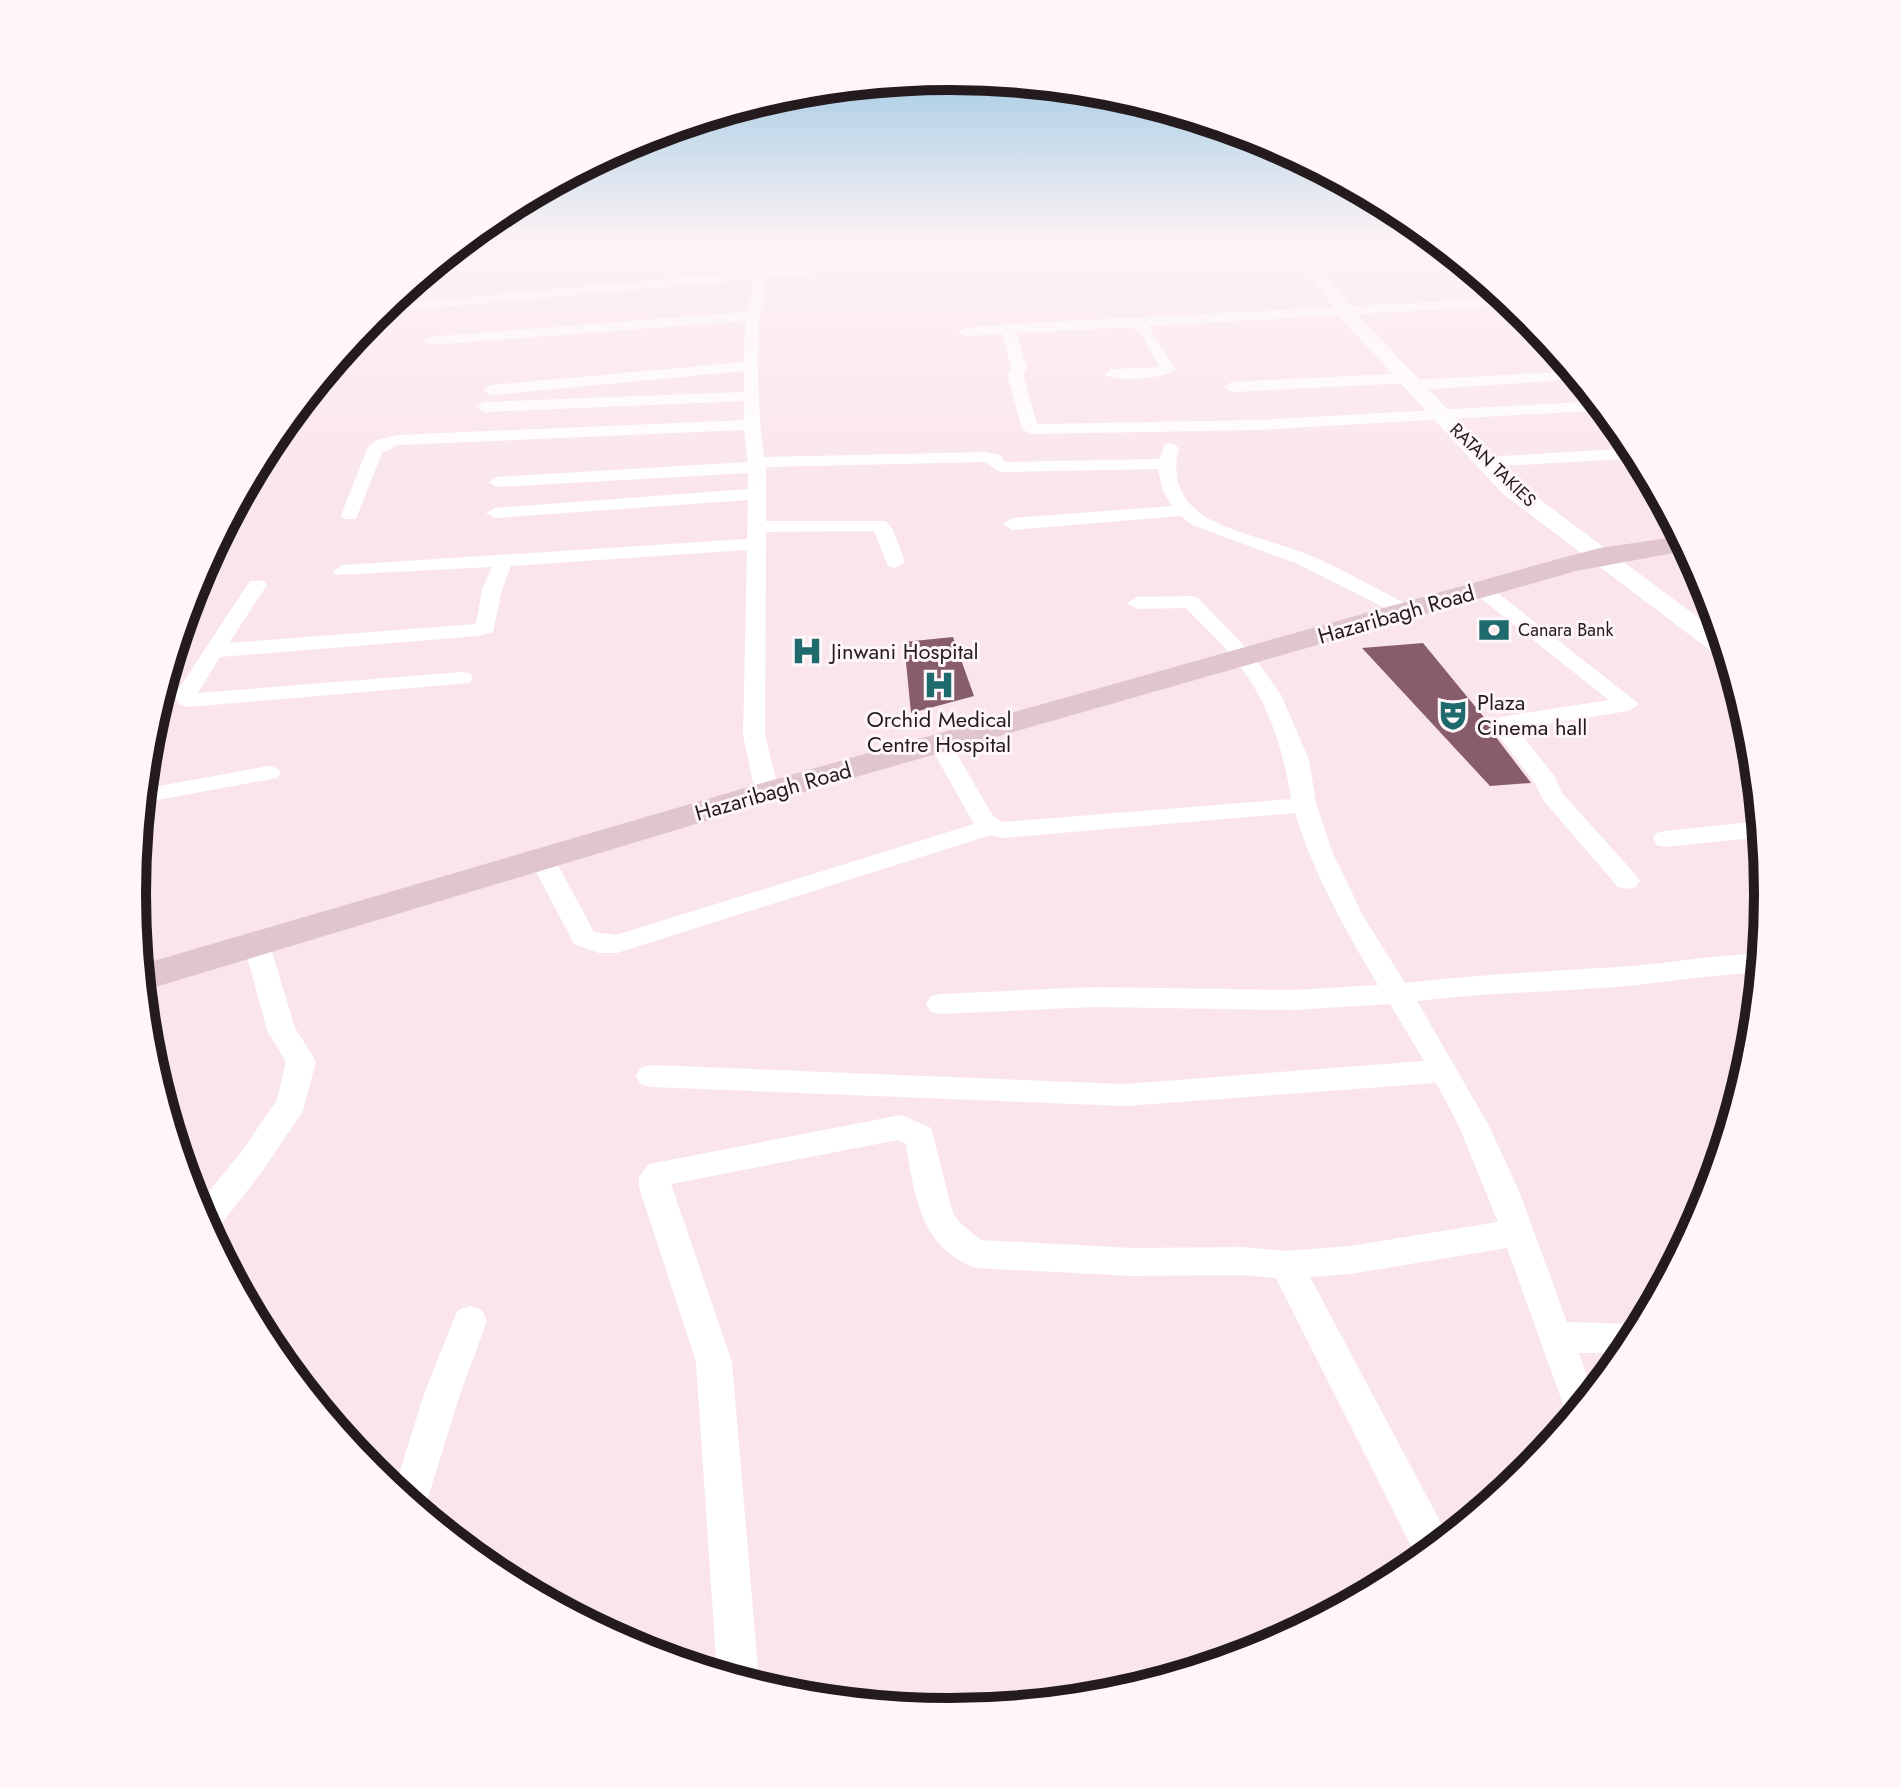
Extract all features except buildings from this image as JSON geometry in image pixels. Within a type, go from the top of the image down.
[{"type":"main road","name":"Hazaribagh Road","points":[[151,975],[767,792],[1600,556],[1675,545]]},
{"type":"street","points":[[429,341],[643,324]]},
{"type":"street","points":[[752,324],[752,425],[757,464],[754,735],[767,792]]},
{"type":"street","points":[[965,332],[1086,324]]},
{"type":"street","points":[[1112,374],[1168,369],[1149,335],[1138,324]]},
{"type":"street","name":"RATAN TAKIES","points":[[1357,324],[1511,489],[1714,641]]},
{"type":"street","points":[[1013,328],[1010,333],[1019,369],[1015,375],[1030,429],[1173,427],[1589,407]]},
{"type":"street","points":[[491,390],[752,366]]},
{"type":"street","points":[[1232,387],[1564,376]]},
{"type":"street","points":[[484,407],[753,396]]},
{"type":"street","points":[[350,515],[374,451],[383,444],[397,440],[752,425]]},
{"type":"street","points":[[1173,427],[1168,437],[1171,448],[1165,464],[1170,489],[1184,510],[1198,521],[1302,559],[1406,611]]},
{"type":"street","points":[[1485,462],[1623,454]]},
{"type":"street","points":[[497,482],[757,464],[985,457],[994,459],[1000,467],[1165,464]]},
{"type":"street","points":[[495,513],[755,494]]},
{"type":"street","points":[[1012,524],[1184,510]]},
{"type":"street","points":[[343,571],[504,560],[879,525],[884,530],[895,562]]},
{"type":"street","points":[[213,651],[486,628],[492,590],[504,560]]},
{"type":"street","points":[[257,585],[190,687],[185,696],[188,700],[462,678]]},
{"type":"street","points":[[1482,590],[1628,704],[1508,722],[1505,730],[1547,782],[1551,795],[1627,881]]},
{"type":"street","points":[[1137,603],[1191,602],[1245,658],[1270,695],[1297,760],[1304,803],[1319,851],[1349,914],[1445,1071],[1503,1191],[1576,1397]]},
{"type":"street","points":[[940,744],[983,820],[1001,830],[1285,808],[1304,803]]},
{"type":"street","points":[[153,794],[269,773]]},
{"type":"street","points":[[543,860],[584,938],[599,944],[617,944],[991,827]]},
{"type":"street","points":[[1665,839],[1752,830]]},
{"type":"street","points":[[212,1211],[250,1164],[292,1103],[301,1061],[281,1030],[256,942]]},
{"type":"street","points":[[940,1004],[1095,997],[1293,1000],[1397,994],[1476,984],[1637,975],[1751,963]]},
{"type":"street","points":[[651,1076],[940,1086],[1082,1095],[1156,1093],[1445,1071]]},
{"type":"street","points":[[737,1669],[714,1362],[655,1187],[655,1177],[660,1173],[901,1127],[920,1137],[935,1209],[946,1234],[959,1246],[976,1254],[1133,1262],[1242,1261],[1286,1265],[1350,1260],[1517,1233]]},
{"type":"street","points":[[1286,1265],[1429,1540]]},
{"type":"street","points":[[413,1491],[442,1394],[470,1321]]},
{"type":"street","points":[[1555,1338],[1621,1337]]},
{"type":"place","name":"Canara Bank","points":[[1494,630]]},
{"type":"place","name":"Jinwani Hospital","points":[[807,651]]},
{"type":"place","name":"Orchid Medical Centre Hospital","points":[[939,685]]},
{"type":"place","name":"Plaza Cinema hall","points":[[1453,715]]}]
